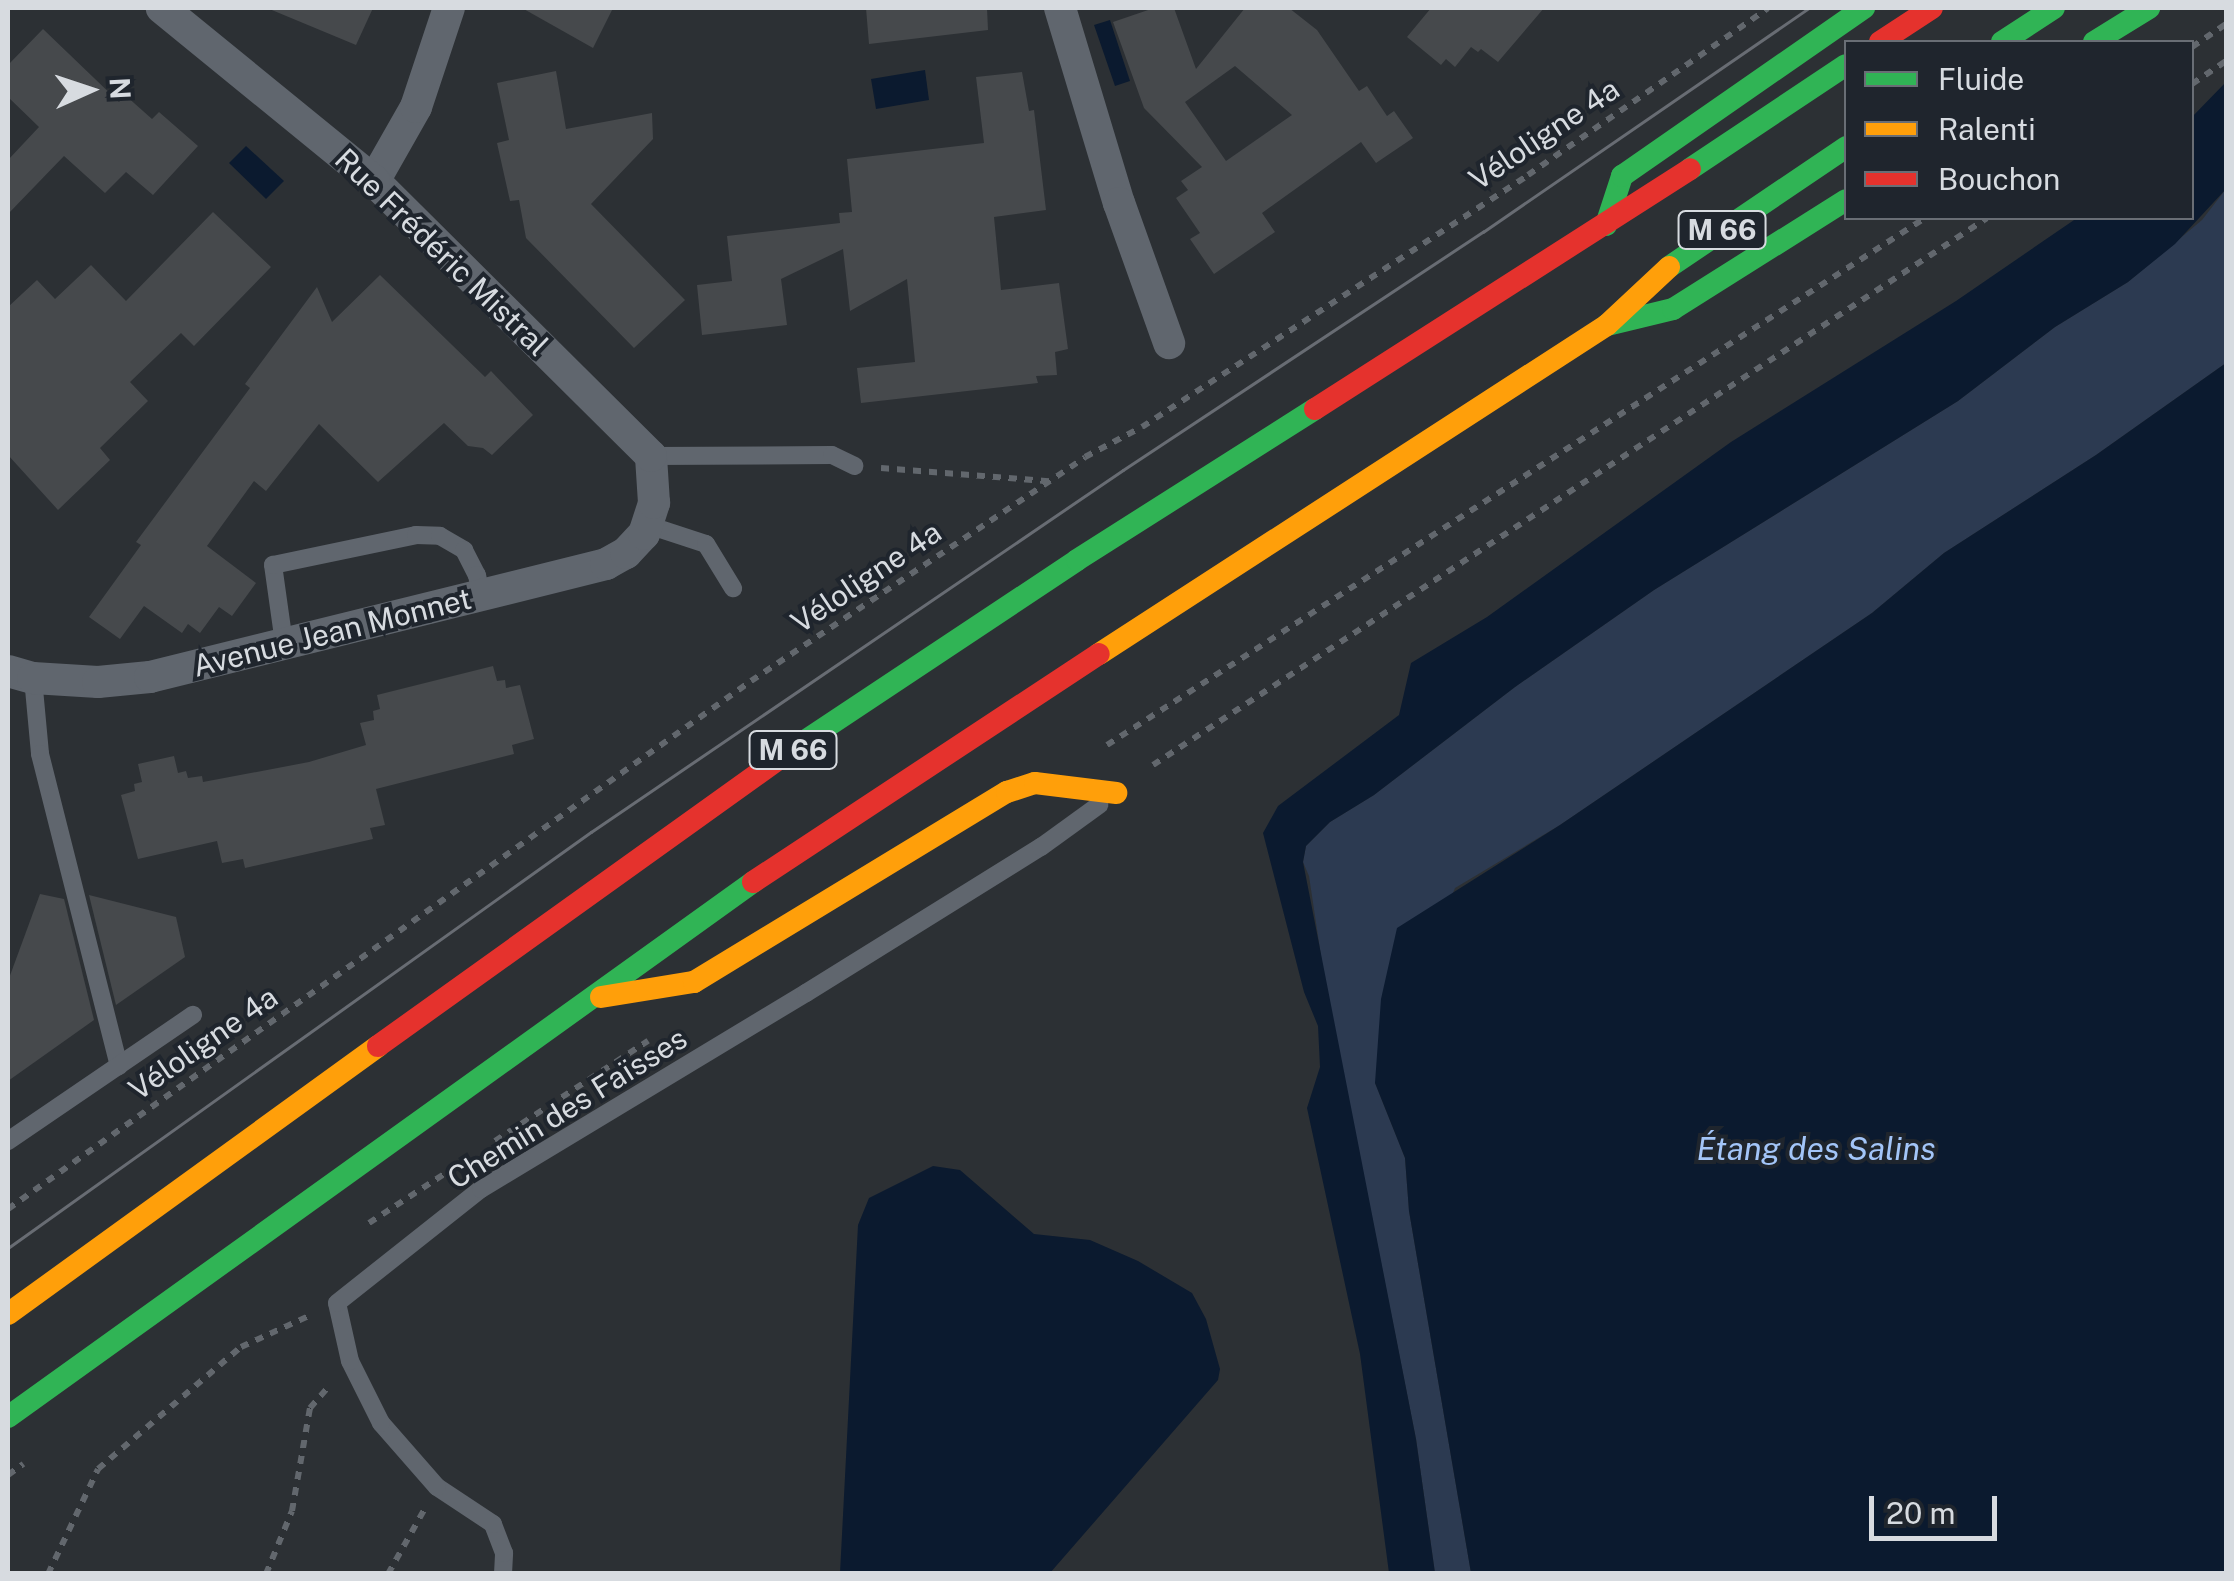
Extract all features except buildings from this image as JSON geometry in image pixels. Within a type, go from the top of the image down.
[{"type":"main road","points":[[1606,226],[1622,176],[1864,8]]},
{"type":"main road","points":[[1883,40],[1932,8]]},
{"type":"main road","points":[[2005,40],[2054,8]]},
{"type":"main road","points":[[2097,40],[2149,8]]},
{"type":"main road","name":"M 66","points":[[8,1314],[714,803],[1077,560],[1606,226],[1844,66]]},
{"type":"main road","name":"M 66","points":[[8,1416],[805,844],[1607,325],[1656,274],[1844,148]]},
{"type":"main road","points":[[1607,325],[1673,310],[1844,201]]},
{"type":"main road","name":"M 66","points":[[588,998],[694,982],[1007,792],[1035,783],[1116,793]]},
{"type":"street","name":"Rue Frédéric Mistral","points":[[162,8],[374,181],[651,456]]},
{"type":"street","points":[[374,181],[416,106],[449,8]]},
{"type":"street","points":[[1060,8],[1118,203],[1169,342]]},
{"type":"street","points":[[646,530],[655,487],[651,456]]},
{"type":"street","name":"Avenue Jean Monnet","points":[[14,672],[98,682],[150,677],[606,564],[626,553],[646,530]]},
{"type":"lane","points":[[651,456],[832,455],[855,466]]},
{"type":"lane","points":[[646,530],[706,544],[733,588]]},
{"type":"lane","points":[[284,643],[273,565],[416,535],[440,536],[464,550],[477,575],[481,595]]},
{"type":"lane","points":[[14,672],[40,754],[119,1066]]},
{"type":"lane","name":"Chemin des Faïsses","points":[[337,1303],[481,1189],[1024,858],[1116,793]]},
{"type":"lane","points":[[8,1141],[194,1015]]},
{"type":"lane","points":[[337,1303],[350,1360],[381,1423],[438,1488],[493,1524],[504,1554],[503,1574]]},
{"type":"path","name":"Véloligne 4a","points":[[8,1210],[751,681],[1049,482],[1142,427],[1528,175],[1768,8]]},
{"type":"path","points":[[2194,46],[2226,24]]},
{"type":"path","points":[[2194,83],[2226,61]]},
{"type":"path","points":[[1116,793],[1192,736],[1984,220]]},
{"type":"path","points":[[855,466],[1049,482]]},
{"type":"path","points":[[48,1574],[98,1468],[241,1347],[337,1303]]},
{"type":"path","points":[[266,1574],[292,1511],[310,1408],[350,1360]]},
{"type":"path","points":[[388,1574],[438,1488]]},
{"type":"shaded area","points":[[2226,189],[2226,363],[2096,455],[1944,553],[1872,613],[1560,825],[1455,888],[1375,1083],[1405,1158],[1409,1211],[1471,1573],[1435,1573],[1416,1439],[1324,976],[1309,876],[1303,862],[1306,846],[1330,822],[1374,795],[1515,687],[1654,590],[1958,401],[2055,327],[2128,282],[2202,220]]},
{"type":"water","points":[[1110,20],[1130,81],[1115,86],[1094,25]]},
{"type":"water","points":[[925,70],[929,100],[876,109],[871,79]]},
{"type":"water","points":[[2226,82],[2226,189],[2175,244],[2128,282],[2055,327],[1958,401],[1654,590],[1515,687],[1374,795],[1330,822],[1306,846],[1303,862],[1416,1439],[1435,1573],[1389,1573],[1360,1354],[1307,1108],[1320,1067],[1318,1026],[1304,992],[1263,833],[1278,806],[1399,715],[1411,663],[1487,617],[1731,442],[1956,301],[2074,220],[2194,220],[2194,115]]},
{"type":"water","points":[[246,146],[284,181],[266,199],[229,163]]},
{"type":"water","name":"Étang des Salins","points":[[2226,363],[2226,1573],[1471,1573],[1409,1211],[1405,1158],[1375,1083],[1381,999],[1397,928],[1560,825],[1872,613],[1944,553],[2096,455]]},
{"type":"water","points":[[933,1166],[960,1170],[1034,1234],[1090,1240],[1138,1261],[1192,1293],[1206,1319],[1220,1369],[1218,1380],[1050,1573],[840,1573],[858,1225],[869,1198]]},
{"type":"tram line","points":[[8,1248],[591,832],[1809,8]]},
{"type":"traffic: fast","points":[[1606,225],[1622,176],[1864,8]]},
{"type":"traffic: fast","points":[[2005,40],[2054,8]]},
{"type":"traffic: fast","points":[[2097,40],[2149,8]]},
{"type":"traffic: fast","points":[[1690,169],[1844,66]]},
{"type":"traffic: fast","points":[[1669,267],[1844,148]]},
{"type":"traffic: fast","points":[[1607,325],[1673,309],[1844,201]]},
{"type":"traffic: fast","points":[[787,753],[1077,560],[1315,409]]},
{"type":"traffic: fast","points":[[8,1417],[753,882]]},
{"type":"traffic: slow","points":[[1099,654],[1607,325],[1669,267]]},
{"type":"traffic: slow","points":[[601,997],[694,982],[1007,792],[1035,783],[1116,793]]},
{"type":"traffic: slow","points":[[8,1314],[378,1046]]},
{"type":"traffic: jam","points":[[1883,40],[1932,8]]},
{"type":"traffic: jam","points":[[1315,409],[1690,169]]},
{"type":"traffic: jam","points":[[753,882],[1099,654]]},
{"type":"traffic: jam","points":[[378,1046],[787,753]]}]
